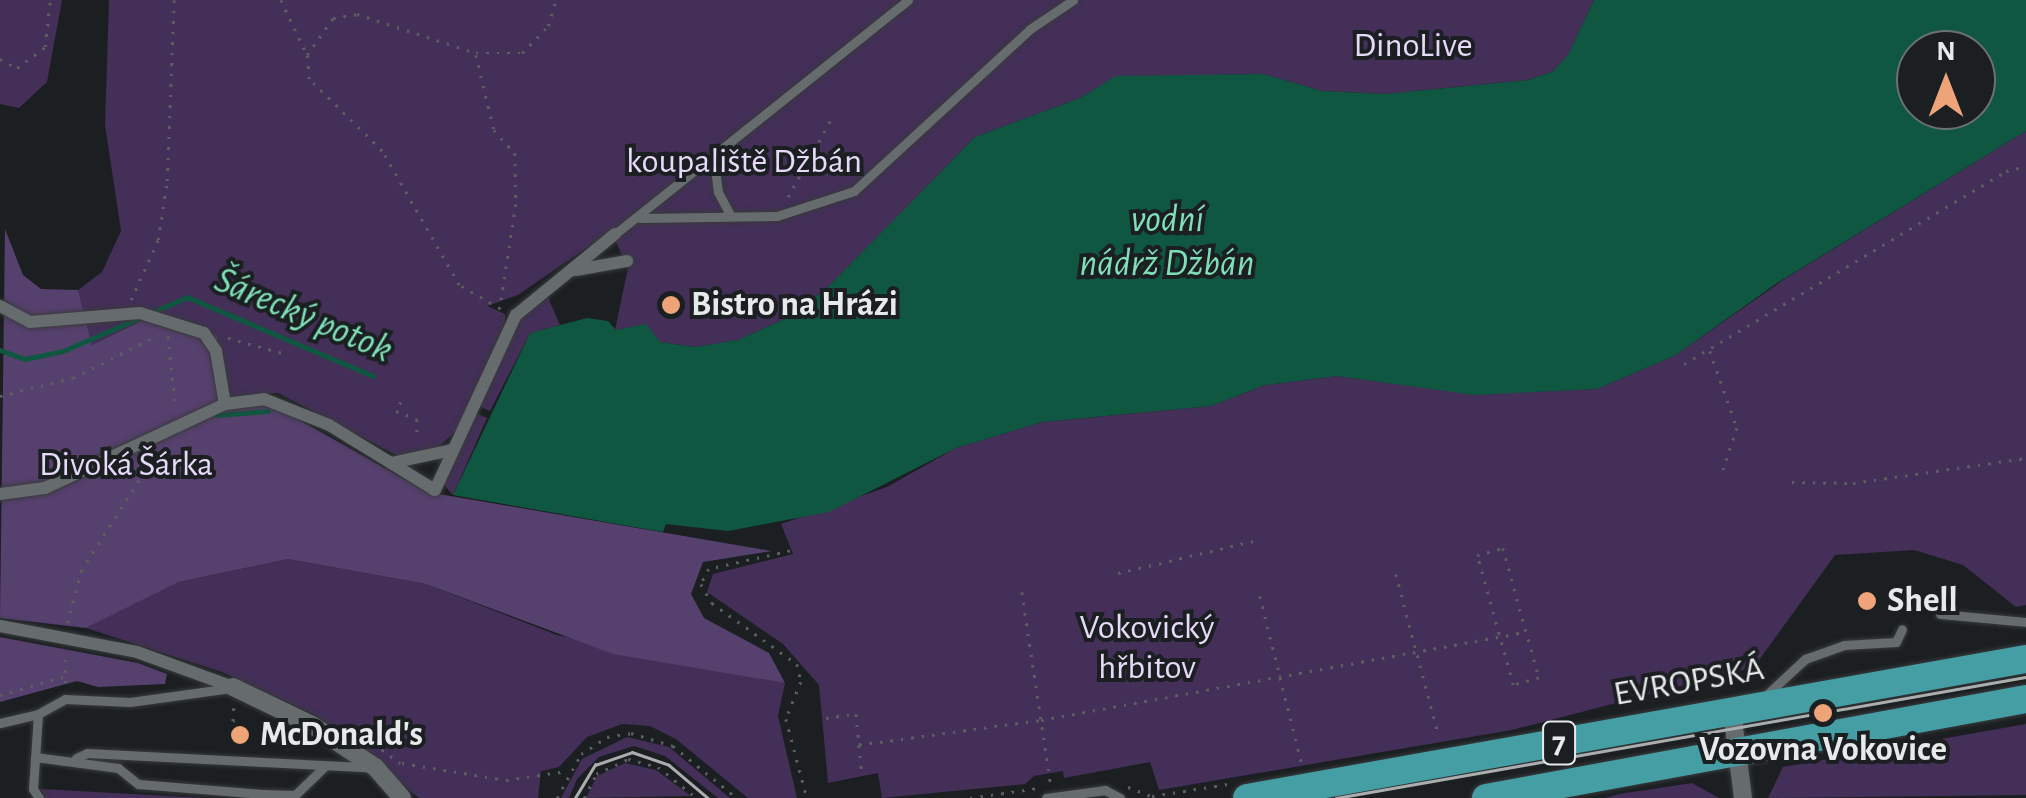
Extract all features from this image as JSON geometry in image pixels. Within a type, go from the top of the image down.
[{"type":"main road","name":"EVROPSKÁ","points":[[1251,798],[2026,659]]},
{"type":"main road","name":"7","points":[[1486,798],[2026,700]]},
{"type":"street","points":[[0,494],[44,488],[225,404],[264,400],[298,408],[436,490],[516,315],[576,270],[615,234]]},
{"type":"street","points":[[576,270],[627,261]]},
{"type":"street","points":[[0,306],[30,322],[120,319],[140,314],[207,338],[225,404]]},
{"type":"street","points":[[391,463],[452,450]]},
{"type":"street","points":[[0,626],[66,644],[137,652],[312,724],[378,764],[402,798]]},
{"type":"street","points":[[1743,798],[1738,755],[1744,710]]},
{"type":"lane","points":[[615,234],[714,160],[908,0]]},
{"type":"lane","points":[[640,218],[777,216],[854,191],[1030,29],[1074,0]]},
{"type":"lane","points":[[714,160],[718,192],[732,216]]},
{"type":"lane","points":[[1940,614],[2026,622]]},
{"type":"lane","points":[[1744,710],[1804,658],[1844,645],[1896,642],[1902,630]]},
{"type":"lane","points":[[0,723],[38,714],[65,699],[130,702],[234,692]]},
{"type":"lane","points":[[36,794],[38,714]]},
{"type":"lane","points":[[76,758],[88,753],[324,767],[378,764]]},
{"type":"lane","points":[[35,757],[76,758],[118,768],[138,784],[263,794],[295,795],[324,767]]},
{"type":"lane","points":[[1046,798],[1105,790],[1120,798]]},
{"type":"path","points":[[0,59],[17,68],[45,47],[50,0]]},
{"type":"path","points":[[120,319],[158,240],[167,181],[174,0]]},
{"type":"path","points":[[281,0],[307,56],[309,79],[382,150],[459,285],[516,315]]},
{"type":"path","points":[[307,56],[333,18],[358,14],[476,54],[522,54],[548,26],[556,0]]},
{"type":"path","points":[[476,54],[474,70],[494,130],[515,154],[516,204],[500,308]]},
{"type":"path","points":[[777,216],[831,120]]},
{"type":"path","points":[[1684,364],[2006,171],[2026,166]]},
{"type":"path","points":[[0,396],[106,363],[155,340],[162,319]]},
{"type":"path","points":[[65,689],[66,644],[80,571],[174,426],[162,319]]},
{"type":"path","points":[[207,338],[283,353]]},
{"type":"path","points":[[1709,349],[1738,428],[1723,470]]},
{"type":"path","points":[[400,402],[396,411],[417,419],[414,430]]},
{"type":"path","points":[[1792,482],[1852,483],[2026,458]]},
{"type":"path","points":[[1118,573],[1252,541]]},
{"type":"path","points":[[1503,548],[1539,678],[1513,685],[1499,638],[1478,555],[1503,548]]},
{"type":"path","points":[[790,551],[709,569],[700,584],[712,603],[797,664],[801,682],[786,719],[807,798]]},
{"type":"path","points":[[1396,574],[1438,733]]},
{"type":"path","points":[[1022,592],[1053,797]]},
{"type":"path","points":[[1260,596],[1304,771]]},
{"type":"path","points":[[859,744],[1041,720],[1526,632]]},
{"type":"path","points":[[0,694],[65,677]]},
{"type":"path","points":[[234,692],[233,722],[242,722]]},
{"type":"path","points":[[826,718],[856,714],[862,773]]},
{"type":"path","points":[[557,798],[567,771],[607,737],[647,735],[680,750],[737,798]]},
{"type":"path","points":[[584,798],[601,770],[628,759],[658,767],[695,798]]},
{"type":"path","points":[[378,764],[506,780],[567,771]]},
{"type":"green space","points":[[0,0],[62,0],[47,82],[19,108],[0,104]]},
{"type":"green space","points":[[109,0],[1594,0],[1568,55],[1552,72],[1528,80],[1385,94],[1322,91],[1263,74],[1116,77],[1080,98],[975,137],[826,289],[787,318],[738,340],[695,347],[660,342],[646,325],[615,330],[628,268],[611,231],[518,295],[487,306],[505,314],[505,322],[457,430],[432,453],[402,458],[278,393],[231,397],[217,335],[156,314],[92,345],[78,290],[102,272],[121,231],[105,125]]},
{"type":"green space","name":"Vokovický hřbitov","points":[[2026,131],[2026,605],[2016,607],[1963,565],[1914,550],[1835,555],[1754,667],[1512,730],[1159,790],[1150,762],[1064,778],[1063,771],[1034,776],[1025,784],[882,798],[878,773],[828,783],[819,685],[783,644],[707,592],[713,574],[793,554],[781,524],[887,487],[956,448],[1042,422],[1211,406],[1265,385],[1337,376],[1474,394],[1597,389],[1676,355],[1786,278]]},
{"type":"green space","name":"Divoká Šárka","points":[[5,229],[23,275],[41,289],[78,290],[92,345],[156,314],[217,335],[231,397],[255,395],[427,492],[772,551],[703,562],[691,594],[704,618],[769,653],[785,683],[613,654],[426,584],[288,559],[179,582],[86,628],[0,618]]},
{"type":"green space","points":[[547,295],[560,325],[530,333],[490,411],[479,406],[517,322]]},
{"type":"green space","points":[[476,413],[487,418],[453,495],[444,485]]},
{"type":"green space","points":[[288,559],[426,584],[557,635],[785,683],[778,716],[797,798],[748,798],[676,739],[650,726],[622,724],[587,737],[559,767],[541,771],[538,798],[419,798],[317,716],[222,672],[86,628],[179,582]]},
{"type":"green space","points":[[0,637],[138,663],[167,674],[165,684],[98,687],[77,681],[0,702]]},
{"type":"green space","points":[[2026,724],[2026,795],[1768,798],[1783,767]]},
{"type":"green space","points":[[627,737],[669,747],[730,798],[718,798],[665,756],[634,746],[599,757],[577,779],[569,798],[561,798],[582,759]]},
{"type":"green space","points":[[625,763],[656,770],[691,796],[586,798],[597,776]]},
{"type":"green space","points":[[1692,783],[1719,798],[1605,798],[1619,794]]},
{"type":"green space","points":[[41,789],[205,798],[45,798]]},
{"type":"water","name":"vodní nádrž Džbán","points":[[1594,0],[2026,0],[2026,131],[1777,283],[1676,355],[1597,389],[1474,395],[1337,376],[1265,385],[1211,406],[1042,422],[956,448],[829,512],[728,531],[666,524],[663,532],[453,495],[530,333],[587,318],[608,321],[616,330],[646,324],[660,342],[695,347],[738,340],[787,318],[826,289],[975,137],[1080,98],[1116,76],[1263,74],[1322,91],[1385,94],[1528,80],[1552,72],[1568,55]]},
{"type":"waterway","name":"Šárecký potok","points":[[0,350],[25,359],[63,351],[187,297],[373,376]]},
{"type":"waterway","points":[[216,415],[268,411]]},
{"type":"tram line","points":[[1336,798],[2026,677]]},
{"type":"tram line","points":[[575,798],[595,765],[632,752],[669,765],[708,798]]},
{"type":"place","name":"Bistro na Hrázi","points":[[671,305]]},
{"type":"place","name":"Shell","points":[[1867,601]]},
{"type":"place","name":"Vozovna Vokovice","points":[[1823,713]]},
{"type":"place","name":"McDonald's","points":[[240,735]]},
{"type":"park label","name":"DinoLive","points":[[1413,46]]},
{"type":"park label","name":"koupaliště Džbán","points":[[744,162]]}]
